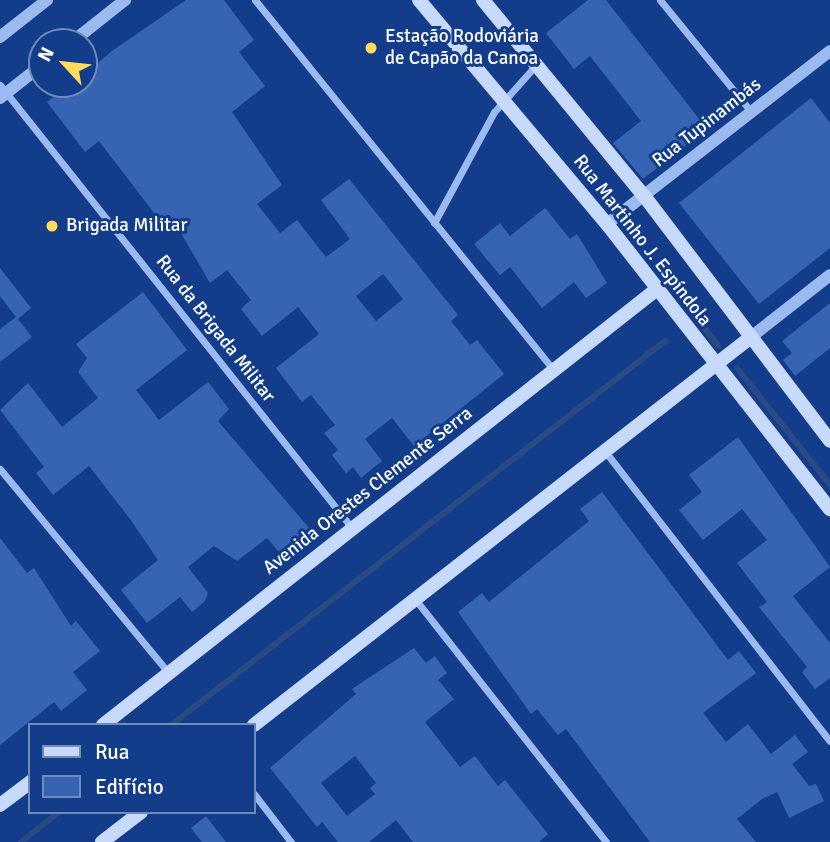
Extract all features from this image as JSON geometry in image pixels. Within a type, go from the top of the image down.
[{"type":"main road","name":"Rua Martinho J. Espíndola","points":[[419,0],[607,224],[830,509]]},
{"type":"main road","name":"Rua Martinho J. Espíndola","points":[[483,0],[645,197],[830,441]]},
{"type":"main road","name":"Avenida Orestes Clemente Serra","points":[[106,723],[657,289]]},
{"type":"main road","points":[[256,723],[603,449],[751,337]]},
{"type":"main road","points":[[0,805],[28,784]]},
{"type":"main road","points":[[102,842],[138,814]]},
{"type":"street","points":[[0,37],[47,0]]},
{"type":"street","points":[[90,28],[125,0]]},
{"type":"street","points":[[255,0],[553,369]]},
{"type":"street","points":[[660,0],[752,113]]},
{"type":"street","name":"Rua Tupinambás","points":[[607,224],[830,51]]},
{"type":"street","points":[[434,223],[503,99],[536,65]]},
{"type":"street","points":[[2,92],[28,74]]},
{"type":"street","name":"Rua da Brigada Militar","points":[[2,92],[352,528]]},
{"type":"street","points":[[751,337],[830,275]]},
{"type":"street","points":[[603,449],[830,741]]},
{"type":"street","points":[[0,469],[169,674]]},
{"type":"street","points":[[414,599],[606,842]]},
{"type":"street","points":[[256,797],[291,842]]},
{"type":"building","points":[[186,0],[224,0],[254,40],[239,52],[265,86],[232,112],[282,185],[257,204],[280,233],[297,220],[326,257],[350,239],[321,200],[349,179],[458,315],[451,321],[470,345],[477,340],[504,374],[414,446],[392,418],[365,439],[382,461],[361,478],[353,467],[346,473],[332,455],[338,450],[324,433],[335,425],[311,395],[302,402],[276,368],[319,334],[298,307],[262,336],[241,309],[251,300],[227,270],[210,283],[175,223],[167,230],[99,141],[85,152],[47,102],[52,98],[98,98],[98,63]],"holes":[[[383,274],[403,299],[376,321],[356,296]]]},
{"type":"building","points":[[588,0],[606,0],[707,129],[643,179],[613,143],[641,121],[590,56],[574,69],[546,33]]},
{"type":"building","points":[[811,98],[830,123],[830,248],[759,304],[679,203]]},
{"type":"building","points":[[545,208],[570,239],[577,234],[607,283],[586,298],[574,282],[542,308],[510,267],[500,275],[474,244],[500,223],[510,236]]},
{"type":"building","points":[[0,268],[31,308],[18,319],[32,337],[0,362],[0,329],[16,317],[0,296]]},
{"type":"building","points":[[143,292],[187,350],[136,390],[159,420],[208,382],[229,409],[218,421],[309,528],[279,552],[267,538],[237,561],[214,546],[188,567],[208,593],[205,601],[192,612],[180,597],[147,623],[121,590],[158,560],[130,519],[89,466],[53,495],[36,473],[44,467],[0,410],[28,383],[62,427],[98,398],[78,372],[87,358],[76,344]]},
{"type":"building","points":[[830,303],[830,348],[795,376],[783,360],[792,353],[782,341]]},
{"type":"building","points":[[738,437],[830,567],[793,596],[830,643],[830,678],[815,689],[802,672],[807,667],[759,607],[767,602],[737,563],[767,540],[742,509],[703,540],[679,510],[702,492],[689,475]]},
{"type":"building","points":[[602,492],[728,660],[739,651],[756,673],[703,713],[726,742],[748,724],[771,754],[795,735],[808,752],[792,764],[809,786],[816,784],[824,801],[789,818],[777,792],[762,799],[737,819],[756,842],[650,842],[566,729],[558,735],[537,709],[531,714],[458,612],[482,593],[489,602],[589,521],[580,509]]},
{"type":"building","points":[[0,538],[27,573],[34,568],[71,626],[76,621],[100,651],[73,672],[87,690],[61,711],[54,702],[0,745]]},
{"type":"building","points":[[414,648],[426,663],[435,656],[447,673],[438,680],[454,699],[425,722],[460,767],[475,756],[498,786],[505,780],[548,834],[539,842],[413,842],[396,820],[369,842],[338,842],[322,822],[317,827],[270,768],[356,694],[352,689]],"holes":[[[355,756],[376,783],[370,788],[375,794],[347,816],[321,783]]]},
{"type":"building","points":[[206,816],[226,842],[202,842],[191,828]]},
{"type":"waterway","points":[[697,318],[718,346]]},
{"type":"waterway","points":[[174,723],[665,341]]},
{"type":"waterway","points":[[737,368],[830,485]]},
{"type":"waterway","points":[[21,842],[56,814]]},
{"type":"place","name":"Estação Rodoviária de Capão da Canoa","points":[[371,48]]},
{"type":"place","name":"Brigada Militar","points":[[52,226]]}]
